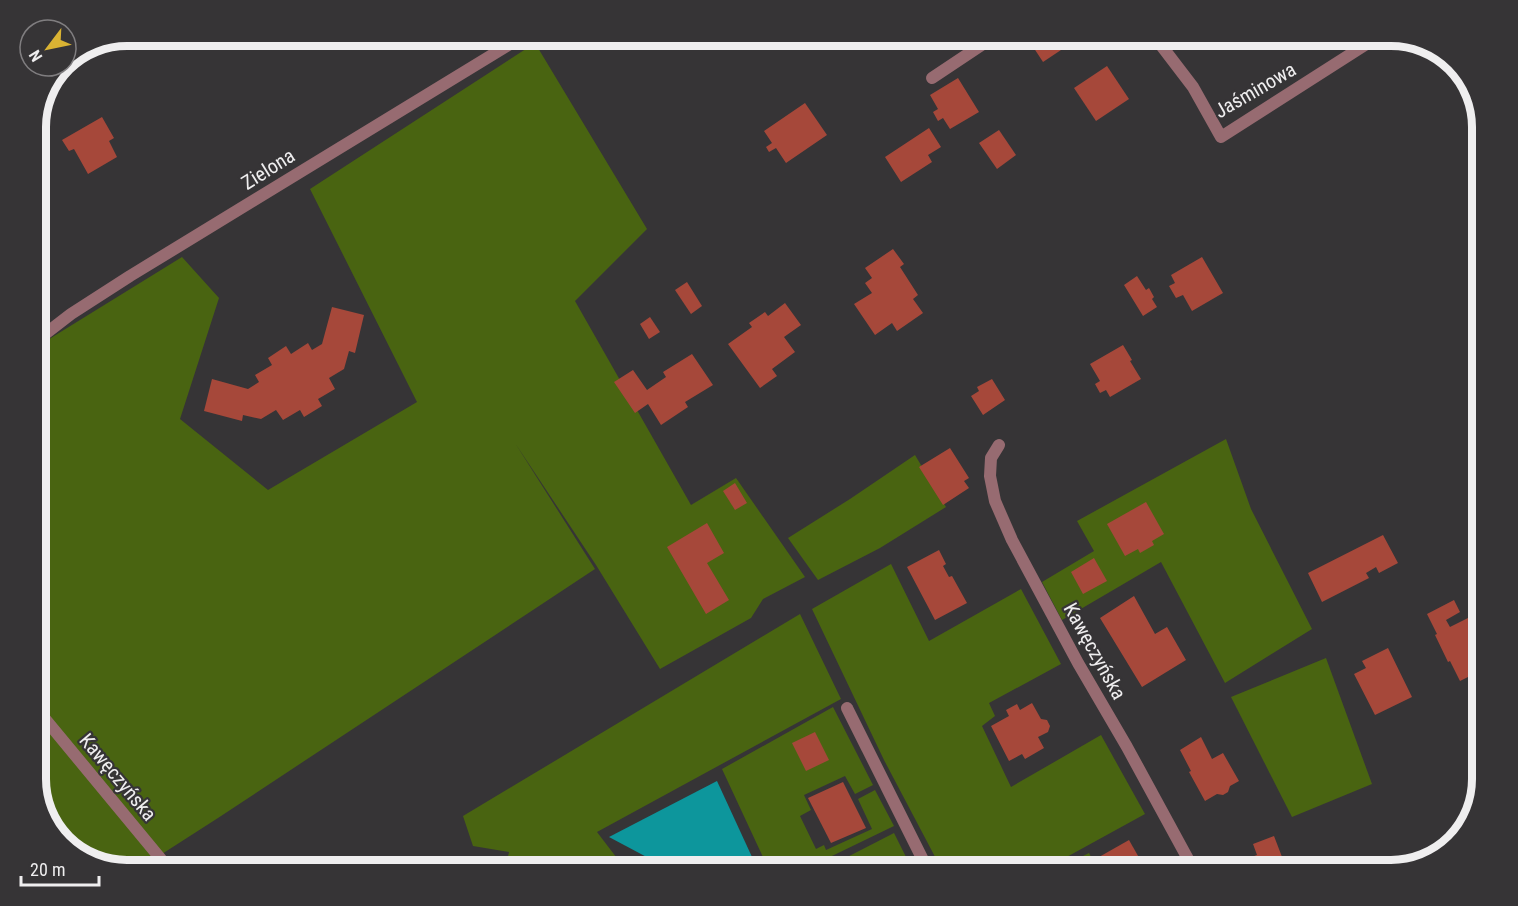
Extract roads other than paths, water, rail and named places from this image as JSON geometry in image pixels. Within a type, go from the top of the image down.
[{"type":"street","name":"Zielona","points":[[47,332],[121,282],[505,47]]},
{"type":"street","points":[[932,78],[978,47]]},
{"type":"street","name":"Jaśminowa","points":[[1162,47],[1192,87],[1221,137],[1362,47]]},
{"type":"street","name":"Kawęczyńska","points":[[999,445],[991,458],[990,476],[995,501],[1012,540],[1188,860]]},
{"type":"street","points":[[847,708],[923,860]]},
{"type":"street","name":"Kawęczyńska","points":[[47,721],[162,860]]},
{"type":"water","points":[[717,781],[753,860],[652,860],[609,837]]}]
